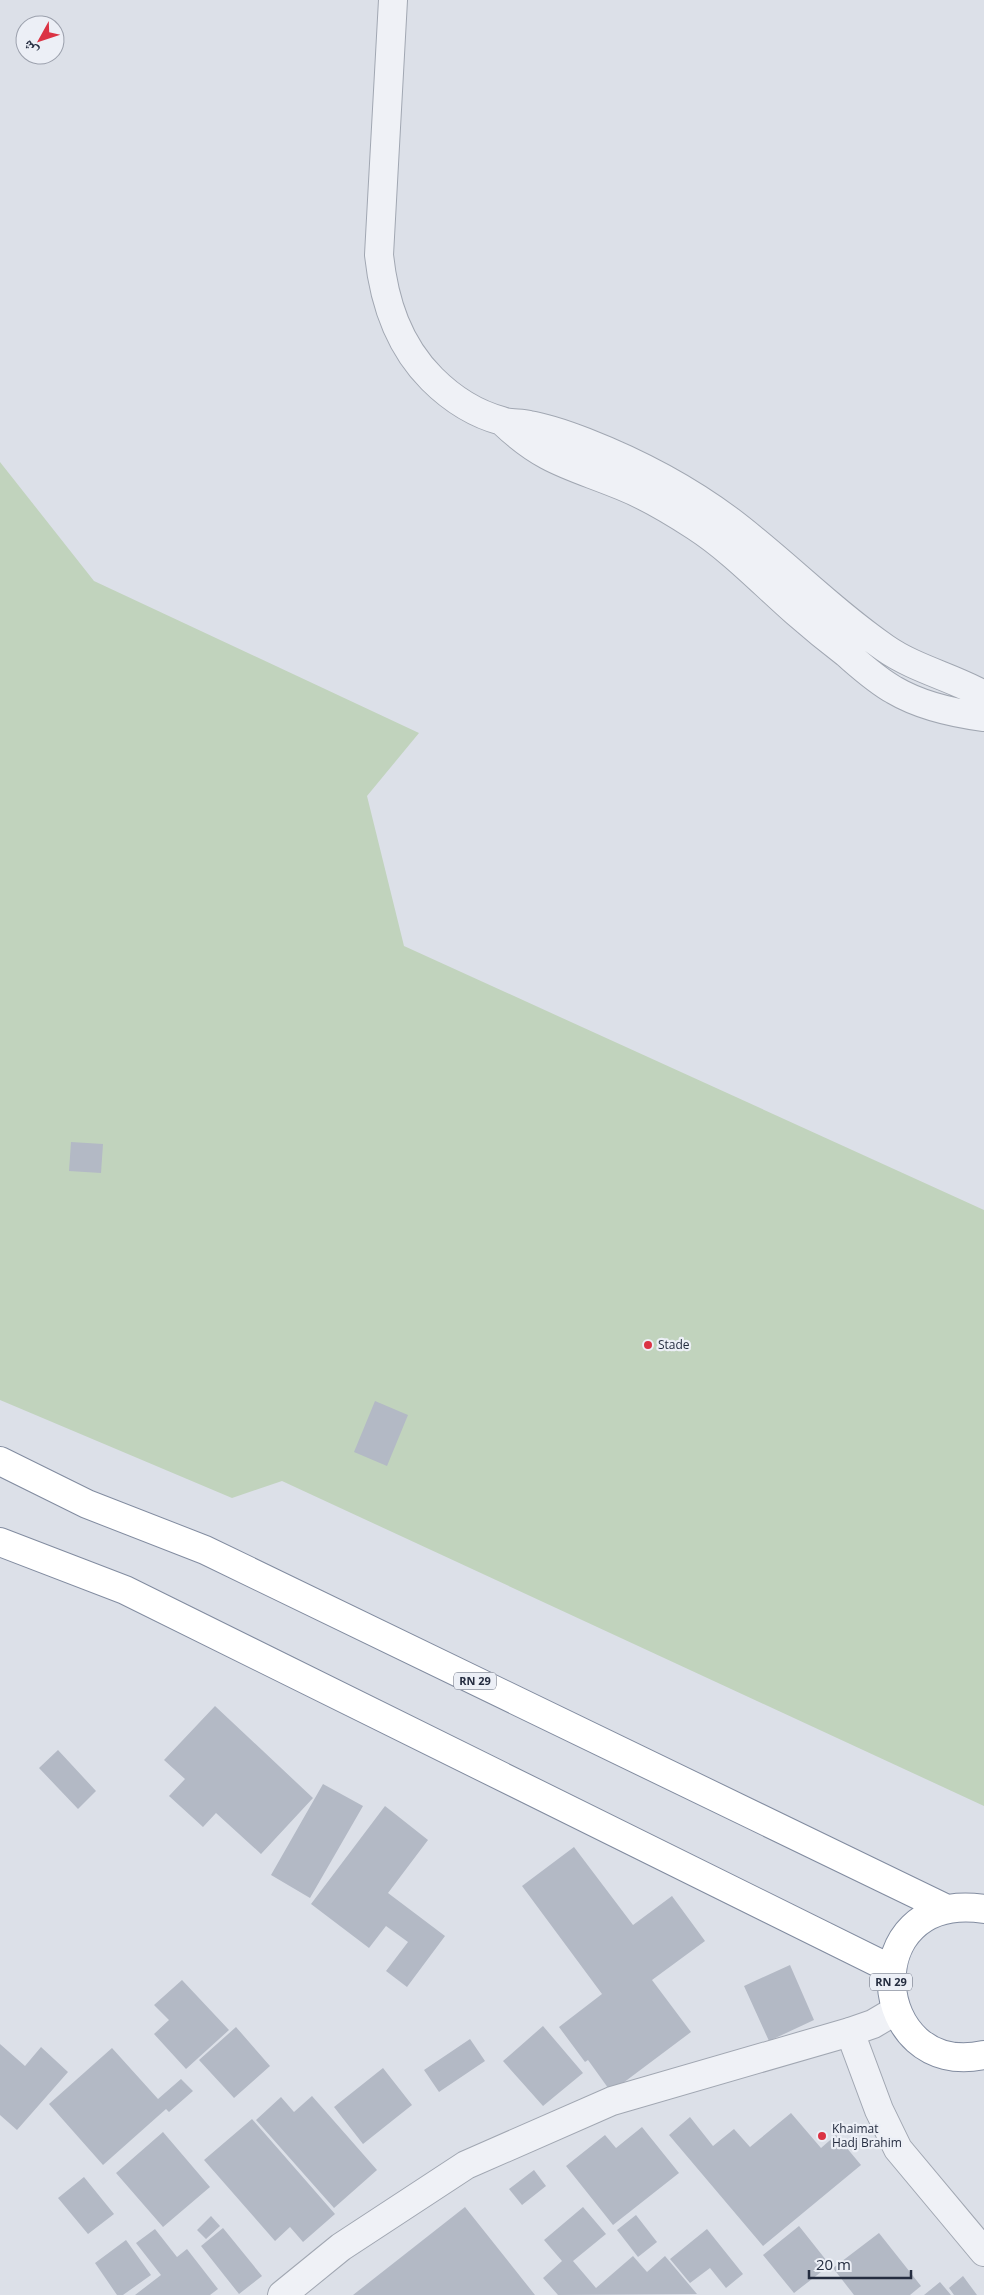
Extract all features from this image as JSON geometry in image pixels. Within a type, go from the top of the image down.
[{"type":"highway","name":"RN 29","points":[[0,1461],[87,1504],[205,1550],[947,1909]]},
{"type":"highway","name":"RN 29","points":[[0,1542],[125,1590],[891,1969]]},
{"type":"highway","name":"RN 29","points":[[980,2059],[950,2056],[927,2047],[908,2031],[896,2010],[890,1990],[891,1969],[898,1949],[910,1931],[926,1917],[947,1909],[966,1906],[984,1909]]},
{"type":"street","points":[[394,0],[379,255],[382,283],[389,309],[400,335],[414,358],[432,379],[453,397],[477,411],[503,422],[527,424],[557,432],[610,453],[665,479],[730,521],[812,592],[884,647],[901,658],[984,695]]},
{"type":"street","points":[[503,422],[523,441],[539,452],[582,472],[622,486],[697,527],[732,554],[796,612],[875,678],[894,690],[938,709],[984,717]]},
{"type":"street","points":[[282,2295],[341,2247],[466,2165],[612,2101],[850,2032],[873,2024],[896,2010]]},
{"type":"street","points":[[850,2032],[879,2110],[898,2149],[984,2252]]},
{"type":"green space","points":[[0,462],[94,581],[419,733],[367,796],[404,946],[984,1210],[984,1806],[282,1481],[232,1498],[0,1400]]},
{"type":"building","points":[[71,1142],[103,1144],[101,1173],[69,1171]]},
{"type":"building","points":[[375,1401],[408,1415],[387,1466],[354,1452]]},
{"type":"building","points":[[215,1706],[313,1798],[261,1854],[216,1813],[203,1827],[169,1796],[185,1779],[164,1760]]},
{"type":"building","points":[[58,1750],[96,1791],[78,1809],[39,1768]]},
{"type":"building","points":[[323,1784],[363,1806],[310,1898],[271,1875]]},
{"type":"building","points":[[385,1806],[428,1840],[388,1893],[445,1936],[407,1987],[386,1971],[408,1942],[386,1926],[369,1948],[311,1904]]},
{"type":"building","points":[[574,1847],[633,1925],[672,1896],[705,1941],[652,1980],[691,2032],[611,2092],[588,2060],[585,2062],[559,2027],[602,1994],[522,1886]]},
{"type":"building","points":[[790,1965],[814,2020],[769,2041],[744,1986]]},
{"type":"building","points":[[182,1980],[229,2030],[186,2069],[154,2034],[169,2020],[154,2005]]},
{"type":"building","points":[[543,2026],[583,2073],[543,2106],[503,2061]]},
{"type":"building","points":[[236,2027],[270,2066],[234,2098],[199,2060]]},
{"type":"building","points":[[470,2039],[485,2061],[439,2092],[424,2070]]},
{"type":"building","points":[[0,2044],[25,2066],[41,2047],[68,2072],[17,2130],[0,2115]]},
{"type":"building","points":[[112,2048],[158,2099],[181,2079],[193,2091],[169,2112],[166,2109],[103,2165],[49,2104]]},
{"type":"building","points":[[383,2068],[412,2105],[363,2144],[334,2107]]},
{"type":"building","points":[[312,2096],[377,2170],[334,2208],[256,2120],[281,2097],[294,2112]]},
{"type":"building","points":[[791,2113],[821,2148],[836,2135],[861,2165],[763,2246],[669,2135],[690,2117],[713,2146],[734,2129],[750,2147]]},
{"type":"building","points":[[252,2119],[335,2214],[303,2242],[290,2227],[275,2241],[204,2160]]},
{"type":"building","points":[[642,2127],[679,2173],[613,2225],[566,2166],[605,2135],[616,2148]]},
{"type":"building","points":[[163,2132],[210,2187],[163,2227],[116,2173]]},
{"type":"building","points":[[534,2170],[546,2186],[522,2205],[509,2189]]},
{"type":"building","points":[[84,2177],[114,2214],[88,2234],[58,2198]]},
{"type":"building","points":[[465,2207],[535,2295],[353,2295]]},
{"type":"building","points":[[583,2207],[606,2234],[573,2261],[596,2288],[633,2256],[647,2272],[665,2256],[697,2294],[558,2295],[543,2278],[562,2261],[544,2240]]},
{"type":"building","points":[[636,2215],[657,2242],[638,2257],[617,2230]]},
{"type":"building","points":[[211,2216],[220,2226],[206,2239],[197,2230]]},
{"type":"building","points":[[799,2226],[830,2265],[794,2293],[763,2255]]},
{"type":"building","points":[[223,2228],[262,2276],[239,2294],[201,2246]]},
{"type":"building","points":[[155,2229],[177,2257],[187,2249],[218,2289],[210,2295],[135,2295],[161,2275],[136,2243]]},
{"type":"building","points":[[707,2229],[743,2274],[726,2288],[710,2268],[690,2283],[670,2259]]},
{"type":"building","points":[[879,2233],[921,2286],[910,2295],[854,2295],[833,2268]]},
{"type":"building","points":[[126,2240],[151,2275],[123,2295],[117,2295],[95,2263]]},
{"type":"building","points":[[963,2276],[977,2295],[954,2295],[949,2288]]},
{"type":"building","points":[[940,2282],[951,2295],[924,2295]]},
{"type":"place","name":"Stade","points":[[648,1345]]},
{"type":"place","name":"Khaimat Hadj Brahim","points":[[822,2136]]}]
